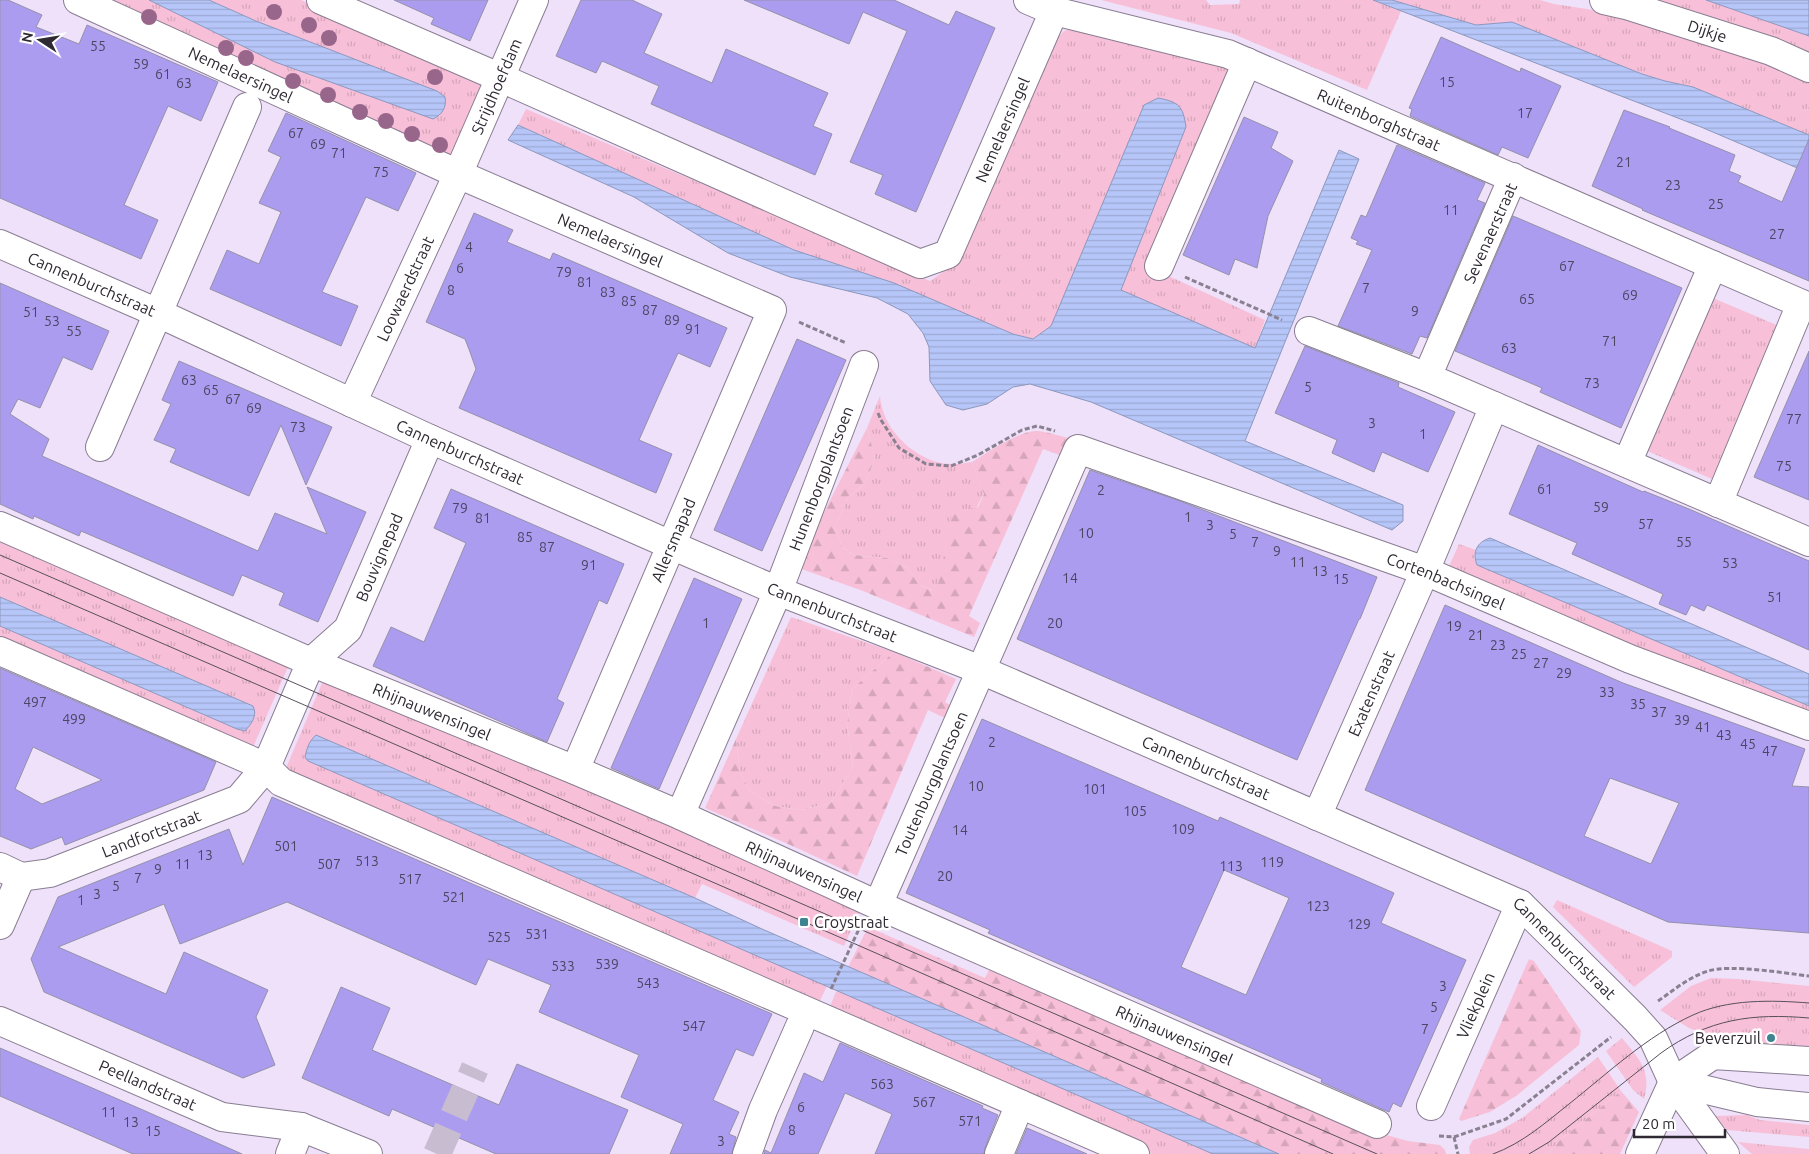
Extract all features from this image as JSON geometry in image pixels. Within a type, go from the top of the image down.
[{"type":"street","name":"Nemelaersingel","points":[[78,0],[458,174],[772,310]]},
{"type":"street","name":"Nemelaersingel","points":[[321,0],[920,264],[948,254],[1054,11]]},
{"type":"street","name":"Strijdhoefdam","points":[[458,174],[534,0]]},
{"type":"street","name":"Ruitenborghstraat","points":[[1028,0],[1054,11],[1228,54],[1513,177]]},
{"type":"street","name":"Dijkje","points":[[1604,0],[1626,4],[1771,51],[1809,68]]},
{"type":"street","points":[[1159,266],[1247,62]]},
{"type":"street","points":[[100,447],[248,107]]},
{"type":"street","name":"Loowaerdstraat","points":[[352,403],[458,174]]},
{"type":"street","name":"Sevenaerstraat","points":[[1427,377],[1513,177],[1805,306],[1718,503]]},
{"type":"street","name":"Cannenburchstraat","points":[[0,244],[158,313],[352,403],[671,545],[778,591],[981,670],[1520,904],[1653,1038],[1673,1082],[1725,1154]]},
{"type":"street","points":[[1627,463],[1713,265]]},
{"type":"street","name":"Allersmapad","points":[[575,770],[772,310]]},
{"type":"street","points":[[1309,331],[1427,377],[1809,542]]},
{"type":"street","name":"Hunenborgplantsoen","points":[[778,591],[864,365]]},
{"type":"street","points":[[1425,571],[1494,406]]},
{"type":"street","name":"Bouvignepad","points":[[311,662],[348,630],[430,438]]},
{"type":"street","points":[[981,670],[1078,450]]},
{"type":"street","name":"Cortenbachsingel","points":[[1078,450],[1425,571],[1630,659],[1809,726]]},
{"type":"street","name":"Rhijnauwensingel","points":[[0,526],[311,662],[680,815],[888,910],[1377,1124]]},
{"type":"street","name":"Exatenstraat","points":[[1318,816],[1425,571]]},
{"type":"street","points":[[680,815],[778,591]]},
{"type":"street","points":[[0,651],[266,767],[281,782],[1135,1154]]},
{"type":"street","points":[[266,767],[311,662]]},
{"type":"street","name":"Toutenburgplantsoen","points":[[881,898],[981,670]]},
{"type":"street","name":"Landfortstraat","points":[[11,872],[50,873],[239,799],[266,767]]},
{"type":"street","points":[[0,925],[11,872]]},
{"type":"street","name":"Vliekplein","points":[[1431,1106],[1520,904]]},
{"type":"street","name":"Peellandstraat","points":[[0,1021],[222,1117],[301,1127],[368,1154]]},
{"type":"street","points":[[747,1154],[763,1110],[800,1026]]},
{"type":"street","points":[[1640,1154],[1673,1082],[1713,1055],[1809,1061]]},
{"type":"street","points":[[1673,1082],[1757,1102],[1809,1107]]},
{"type":"street","points":[[999,1154],[1020,1104]]},
{"type":"street","points":[[290,1154],[301,1127]]},
{"type":"path","points":[[1159,266],[1309,331]]},
{"type":"path","points":[[772,310],[858,349],[864,365]]},
{"type":"path","points":[[878,411],[881,420],[899,448],[926,464],[950,466],[978,455],[1022,430],[1037,426],[1072,435],[1078,450]]},
{"type":"path","points":[[828,996],[844,960]]},
{"type":"path","points":[[1437,1135],[1454,1137],[1506,1119],[1685,981],[1709,971],[1732,969],[1809,976]]},
{"type":"path","points":[[1454,1137],[1458,1154]]},
{"type":"green space","points":[[94,0],[149,0],[275,62],[256,21],[209,0],[301,0],[485,80],[450,160]]},
{"type":"green space","points":[[1101,0],[1206,0],[1210,5],[1239,4],[1240,0],[1373,0],[1401,11],[1367,90],[1231,33]]},
{"type":"green space","points":[[1392,0],[1540,0],[1554,4],[1640,17],[1809,78],[1809,135],[1693,87],[1642,74],[1512,22],[1476,25]]},
{"type":"green space","points":[[1645,0],[1706,0],[1809,36],[1809,54]]},
{"type":"green space","points":[[1076,27],[1235,70],[1151,268],[1265,320],[1255,348],[1120,290],[1186,127],[1051,326],[1033,339],[1013,334],[794,250],[518,125],[526,109],[930,281],[957,262],[1055,40],[1064,31]]},
{"type":"green space","points":[[1713,298],[1779,326],[1712,479],[1645,450]]},
{"type":"green space","points":[[880,396],[886,419],[892,429],[909,447],[919,454],[941,463],[972,462],[984,493],[939,582],[933,590],[919,585],[908,568],[887,558],[854,555],[842,547],[835,527],[848,498],[866,483],[875,457],[867,428]]},
{"type":"green space","points":[[867,428],[875,457],[866,483],[848,498],[835,527],[842,547],[854,555],[887,558],[908,568],[919,585],[932,590],[939,582],[952,512],[978,507],[984,494],[972,462],[1004,442],[1031,431],[1069,438],[1062,456],[1043,449],[969,616],[980,623],[974,637],[863,591],[796,567]]},
{"type":"green space","points":[[0,533],[291,660],[251,752],[0,643],[0,626],[237,729],[253,706],[0,597]]},
{"type":"green space","points":[[1459,544],[1476,550],[1474,558],[1477,565],[1809,706],[1809,717],[1447,571]]},
{"type":"green space","points":[[791,617],[894,652],[852,689],[847,724],[853,766],[831,803],[800,810],[775,806],[751,792],[740,773],[736,739]]},
{"type":"green space","points":[[894,652],[956,679],[945,702],[953,707],[947,719],[928,710],[857,876],[705,808],[736,739],[740,773],[751,792],[775,806],[800,810],[831,803],[853,766],[847,724],[852,689]]},
{"type":"green space","points":[[325,676],[862,906],[844,946],[702,884],[695,898],[308,761],[827,986],[817,1007],[283,775]]},
{"type":"green space","points":[[1557,900],[1672,951],[1672,957],[1634,987],[1553,907]]},
{"type":"green space","points":[[868,927],[985,978],[992,964],[1376,1132],[1408,1141],[1440,1145],[1446,1154],[1279,1154],[848,967]]},
{"type":"green space","points":[[1529,959],[1534,961],[1581,1031],[1579,1045],[1516,1096],[1490,1112],[1461,1121],[1459,1119]]},
{"type":"green space","points":[[1711,978],[1809,986],[1809,1048],[1732,1040],[1706,1035],[1689,1028],[1660,1010],[1691,986]]},
{"type":"green space","points":[[837,990],[1213,1154],[1152,1154],[827,1013]]},
{"type":"green space","points":[[1622,1038],[1639,1059],[1645,1072],[1646,1089],[1644,1099],[1633,1090],[1606,1051]]},
{"type":"green space","points":[[1598,1057],[1621,1091],[1559,1141],[1548,1154],[1470,1154],[1469,1147],[1473,1140],[1495,1133],[1522,1118]]},
{"type":"green space","points":[[1621,1091],[1639,1112],[1620,1154],[1548,1154],[1559,1141]]},
{"type":"green space","points":[[1747,1115],[1760,1120],[1809,1125],[1809,1137],[1727,1130],[1714,1116]]},
{"type":"green space","points":[[1738,1142],[1809,1149],[1809,1154],[1752,1154]]},
{"type":"water","points":[[149,0],[209,0],[256,21],[437,91],[445,97],[444,107],[441,113],[433,119],[275,62]]},
{"type":"water","points":[[1373,0],[1392,0],[1476,25],[1512,22],[1642,74],[1693,87],[1809,135],[1809,173],[1701,127]]},
{"type":"water","points":[[1706,0],[1809,0],[1809,36]]},
{"type":"water","points":[[1158,98],[1171,101],[1179,106],[1186,127],[1121,290],[1255,348],[1339,150],[1359,159],[1245,441],[1403,505],[1403,521],[1392,530],[1091,402],[1030,384],[1013,387],[987,404],[963,410],[946,405],[930,381],[929,347],[923,333],[908,314],[877,298],[790,277],[728,253],[634,197],[508,140],[518,125],[794,250],[894,283],[1013,334],[1033,339],[1051,326],[1144,105]]},
{"type":"water","points":[[1490,538],[1809,674],[1809,706],[1477,565],[1475,552],[1482,542]]},
{"type":"water","points":[[0,597],[253,706],[255,713],[253,720],[245,731],[237,729],[0,626]]},
{"type":"water","points":[[316,735],[695,898],[1279,1154],[1213,1154],[308,761],[305,757],[310,742]]},
{"type":"building","points":[[0,0],[8,0],[42,15],[36,27],[79,44],[87,25],[218,82],[201,121],[168,106],[124,205],[158,220],[141,259],[0,198]]},
{"type":"building","points":[[394,0],[488,0],[470,41],[431,24],[434,18]]},
{"type":"building","points":[[581,0],[632,0],[662,14],[644,53],[712,83],[726,49],[828,93],[813,126],[832,134],[815,175],[651,104],[659,86],[602,61],[596,73],[556,56]]},
{"type":"building","points":[[744,0],[894,0],[949,25],[956,11],[995,28],[916,212],[875,194],[883,175],[850,162],[907,31],[863,12],[849,44]]},
{"type":"building","points":[[1441,37],[1520,72],[1521,68],[1561,86],[1528,158],[1502,147],[1498,155],[1410,116],[1412,109],[1409,108]]},
{"type":"building","points":[[1624,110],[1670,127],[1735,155],[1729,171],[1741,176],[1738,182],[1782,202],[1809,139],[1809,281],[1642,210],[1592,186]]},
{"type":"building","points":[[286,113],[416,173],[398,211],[366,197],[322,292],[358,306],[341,346],[210,289],[227,250],[259,264],[281,212],[259,203],[281,157],[268,151]]},
{"type":"building","points":[[1244,117],[1278,132],[1271,148],[1293,161],[1268,216],[1257,268],[1235,259],[1229,275],[1183,255]]},
{"type":"building","points":[[1397,145],[1485,183],[1477,200],[1485,203],[1427,338],[1420,336],[1412,354],[1338,326],[1372,250],[1356,244],[1358,241],[1351,238],[1361,215],[1366,217]]},
{"type":"building","points":[[474,213],[513,230],[507,242],[550,260],[553,253],[727,328],[710,367],[678,353],[639,440],[672,454],[656,493],[459,408],[476,369],[470,352],[465,339],[426,322]]},
{"type":"building","points":[[1513,216],[1682,288],[1621,428],[1540,392],[1542,388],[1455,351]]},
{"type":"building","points":[[0,283],[109,331],[92,370],[63,357],[40,408],[18,399],[10,414],[49,439],[42,456],[258,551],[275,513],[327,534],[307,487],[366,512],[318,622],[279,605],[284,593],[242,575],[233,596],[81,531],[79,536],[34,516],[33,519],[0,504]]},
{"type":"building","points":[[797,339],[846,360],[762,551],[714,530]]},
{"type":"building","points":[[1305,346],[1399,383],[1398,387],[1455,412],[1428,472],[1382,452],[1374,472],[1332,453],[1337,440],[1275,413]]},
{"type":"building","points":[[1809,351],[1809,500],[1754,477]]},
{"type":"building","points":[[179,361],[332,427],[306,485],[281,425],[249,496],[170,462],[176,449],[154,440],[171,404],[162,400]]},
{"type":"building","points":[[1538,445],[1643,492],[1689,509],[1809,561],[1809,650],[1707,605],[1704,611],[1691,605],[1686,615],[1659,604],[1663,594],[1572,554],[1577,543],[1509,514]]},
{"type":"building","points":[[1090,470],[1180,501],[1377,577],[1297,760],[1017,639]]},
{"type":"building","points":[[451,489],[624,564],[607,604],[599,600],[557,699],[564,703],[547,742],[373,666],[391,627],[424,642],[466,543],[434,528]]},
{"type":"building","points":[[694,578],[742,599],[659,789],[611,768]]},
{"type":"building","points":[[1445,605],[1623,683],[1805,749],[1792,786],[1809,787],[1809,933],[1668,922],[1365,790]],"holes":[[[1610,778],[1679,803],[1651,864],[1584,836]]]},
{"type":"building","points":[[0,668],[216,762],[204,790],[65,845],[62,837],[31,849],[0,836]],"holes":[[[33,747],[102,780],[42,804],[15,789]]]},
{"type":"building","points":[[982,719],[1218,821],[1220,817],[1394,893],[1381,923],[1466,960],[1401,1107],[1393,1103],[1389,1112],[1321,1082],[1322,1079],[988,933],[990,930],[906,893]],"holes":[[[1224,870],[1289,898],[1246,995],[1181,967]]]},
{"type":"building","points":[[272,797],[772,1014],[753,1056],[736,1049],[713,1100],[739,1112],[729,1134],[736,1137],[732,1154],[670,1154],[683,1124],[621,1097],[639,1055],[539,1012],[551,985],[488,959],[476,985],[287,902],[180,944],[164,904],[58,947],[166,994],[184,952],[268,990],[256,1017],[275,1065],[243,1078],[44,992],[31,959],[58,897],[229,829],[243,865]]},
{"type":"building","points":[[341,987],[390,1008],[372,1050],[499,1105],[517,1064],[628,1110],[609,1154],[496,1154],[392,1109],[389,1116],[302,1078]]},
{"type":"building","points":[[840,1043],[983,1106],[982,1108],[998,1115],[984,1154],[875,1154],[892,1114],[845,1093],[818,1154],[764,1154],[765,1150],[771,1153],[804,1073],[823,1082]]},
{"type":"building","points":[[0,1048],[242,1154],[133,1154],[0,1096]]},
{"type":"building","points":[[1027,1128],[1087,1154],[1016,1154]]},
{"type":"tunnel","points":[[437,1154],[475,1068]]},
{"type":"tram line","points":[[0,555],[1377,1154]]},
{"type":"tram line","points":[[0,573],[853,943],[1333,1154]]},
{"type":"tram line","points":[[1493,1154],[1533,1132],[1644,1044],[1693,1015],[1735,1003],[1765,1001],[1809,1003]]},
{"type":"tram line","points":[[1529,1154],[1549,1142],[1661,1053],[1696,1032],[1731,1021],[1750,1018],[1809,1018]]},
{"type":"place","name":"Croystraat","points":[[804,922]]},
{"type":"place","name":"Beverzuil","points":[[1771,1038]]}]
